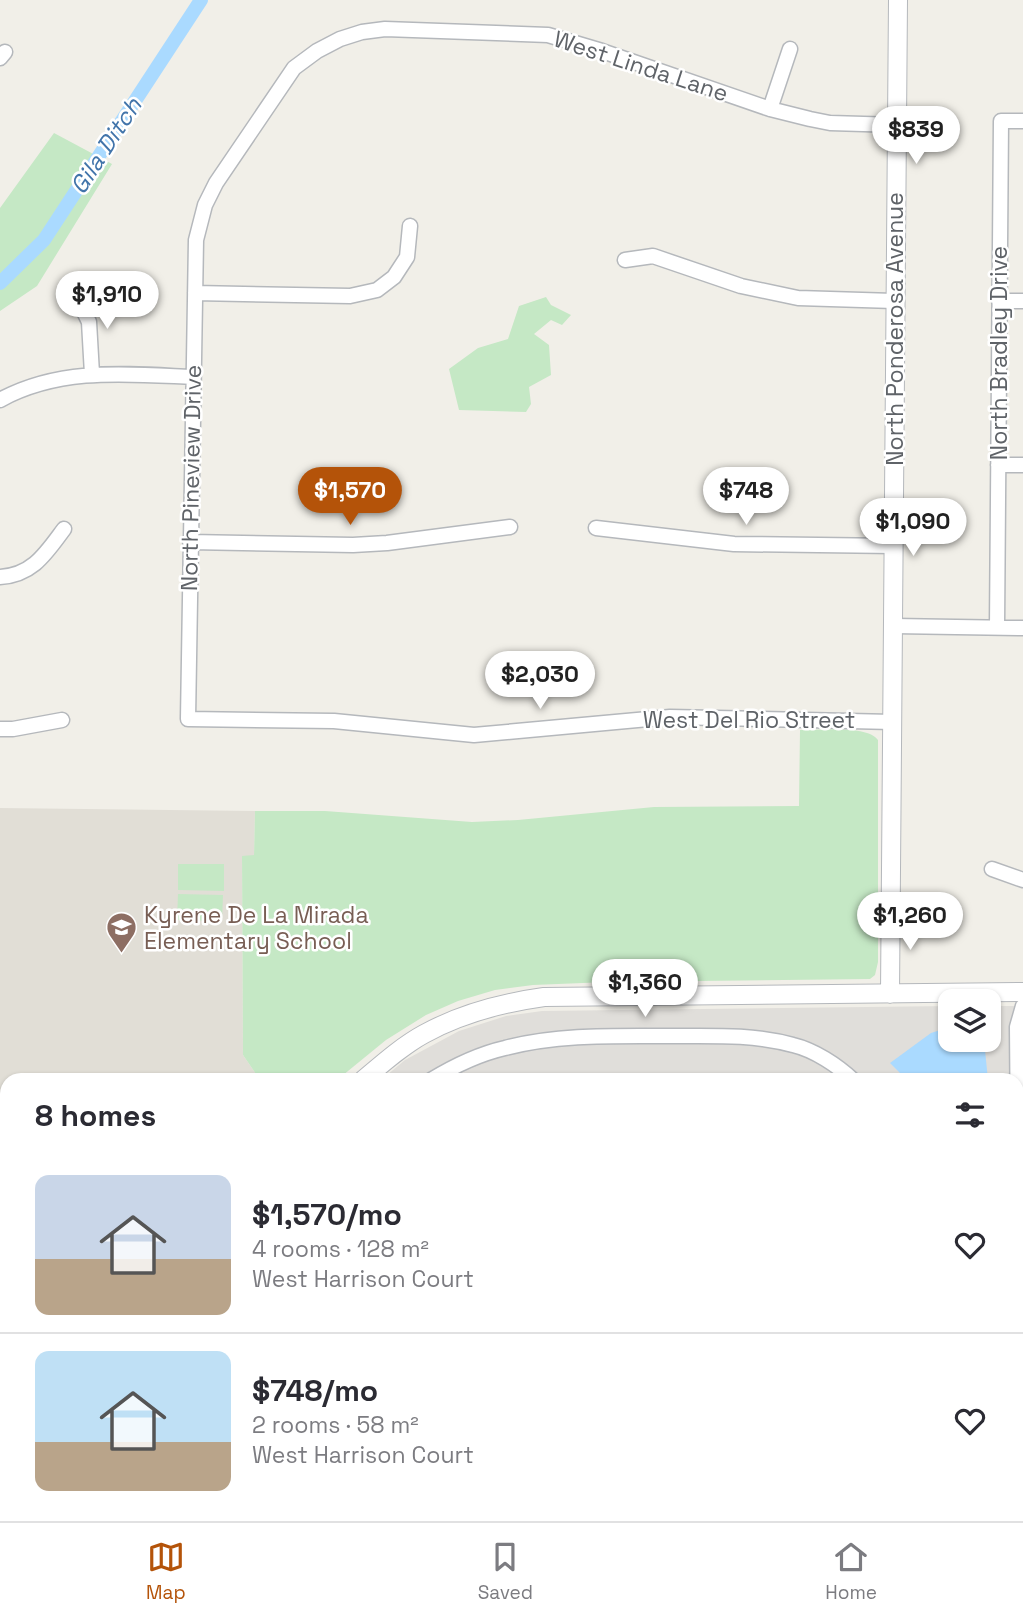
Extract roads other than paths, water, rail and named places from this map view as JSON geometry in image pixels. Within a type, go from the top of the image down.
[{"type":"street","name":"North Ponderosa Avenue","points":[[890,994],[898,0]]},
{"type":"street","name":"West Linda Lane","points":[[340,39],[385,29],[548,35],[770,109],[830,123],[897,125]]},
{"type":"street","name":"North Pineview Drive","points":[[188,719],[196,240],[205,205],[216,183],[294,68],[317,51],[340,39]]},
{"type":"street","points":[[770,109],[790,49]]},
{"type":"street","name":"North Bradley Drive","points":[[997,627],[1001,121],[1023,121]]},
{"type":"street","points":[[194,293],[350,296],[377,290],[394,277],[407,257],[410,226]]},
{"type":"street","points":[[625,260],[653,256],[741,286],[797,298],[894,301]]},
{"type":"street","points":[[78,299],[89,321],[92,374]]},
{"type":"street","points":[[999,301],[1023,301]]},
{"type":"street","points":[[0,400],[19,389],[92,374],[192,377]]},
{"type":"street","points":[[998,465],[1023,465]]},
{"type":"street","points":[[190,542],[353,545],[510,527]]},
{"type":"street","points":[[596,528],[734,544],[894,546]]},
{"type":"street","points":[[0,577],[10,576],[40,562],[64,529]]},
{"type":"street","points":[[894,626],[1023,628]]},
{"type":"street","name":"West Del Rio Street","points":[[188,719],[334,721],[474,735],[670,717],[892,722]]},
{"type":"street","points":[[0,729],[62,720]]},
{"type":"street","points":[[992,869],[1023,880]]},
{"type":"street","points":[[372,1073],[423,1034],[481,1008],[544,997],[1023,992]]},
{"type":"street","points":[[1018,1073],[1017,1027],[1023,1006]]},
{"type":"street","points":[[444,1073],[490,1052],[543,1040],[578,1037],[754,1037],[797,1046],[818,1055],[843,1073]]},
{"type":"water","points":[[938,1031],[938,1052],[985,1052],[987,1073],[900,1073],[890,1063]]},
{"type":"waterway","name":"Gila Ditch","points":[[0,283],[44,240],[201,0]]},
{"type":"place","name":"Kyrene De La Mirada Elementary School","points":[[121,955]]}]
